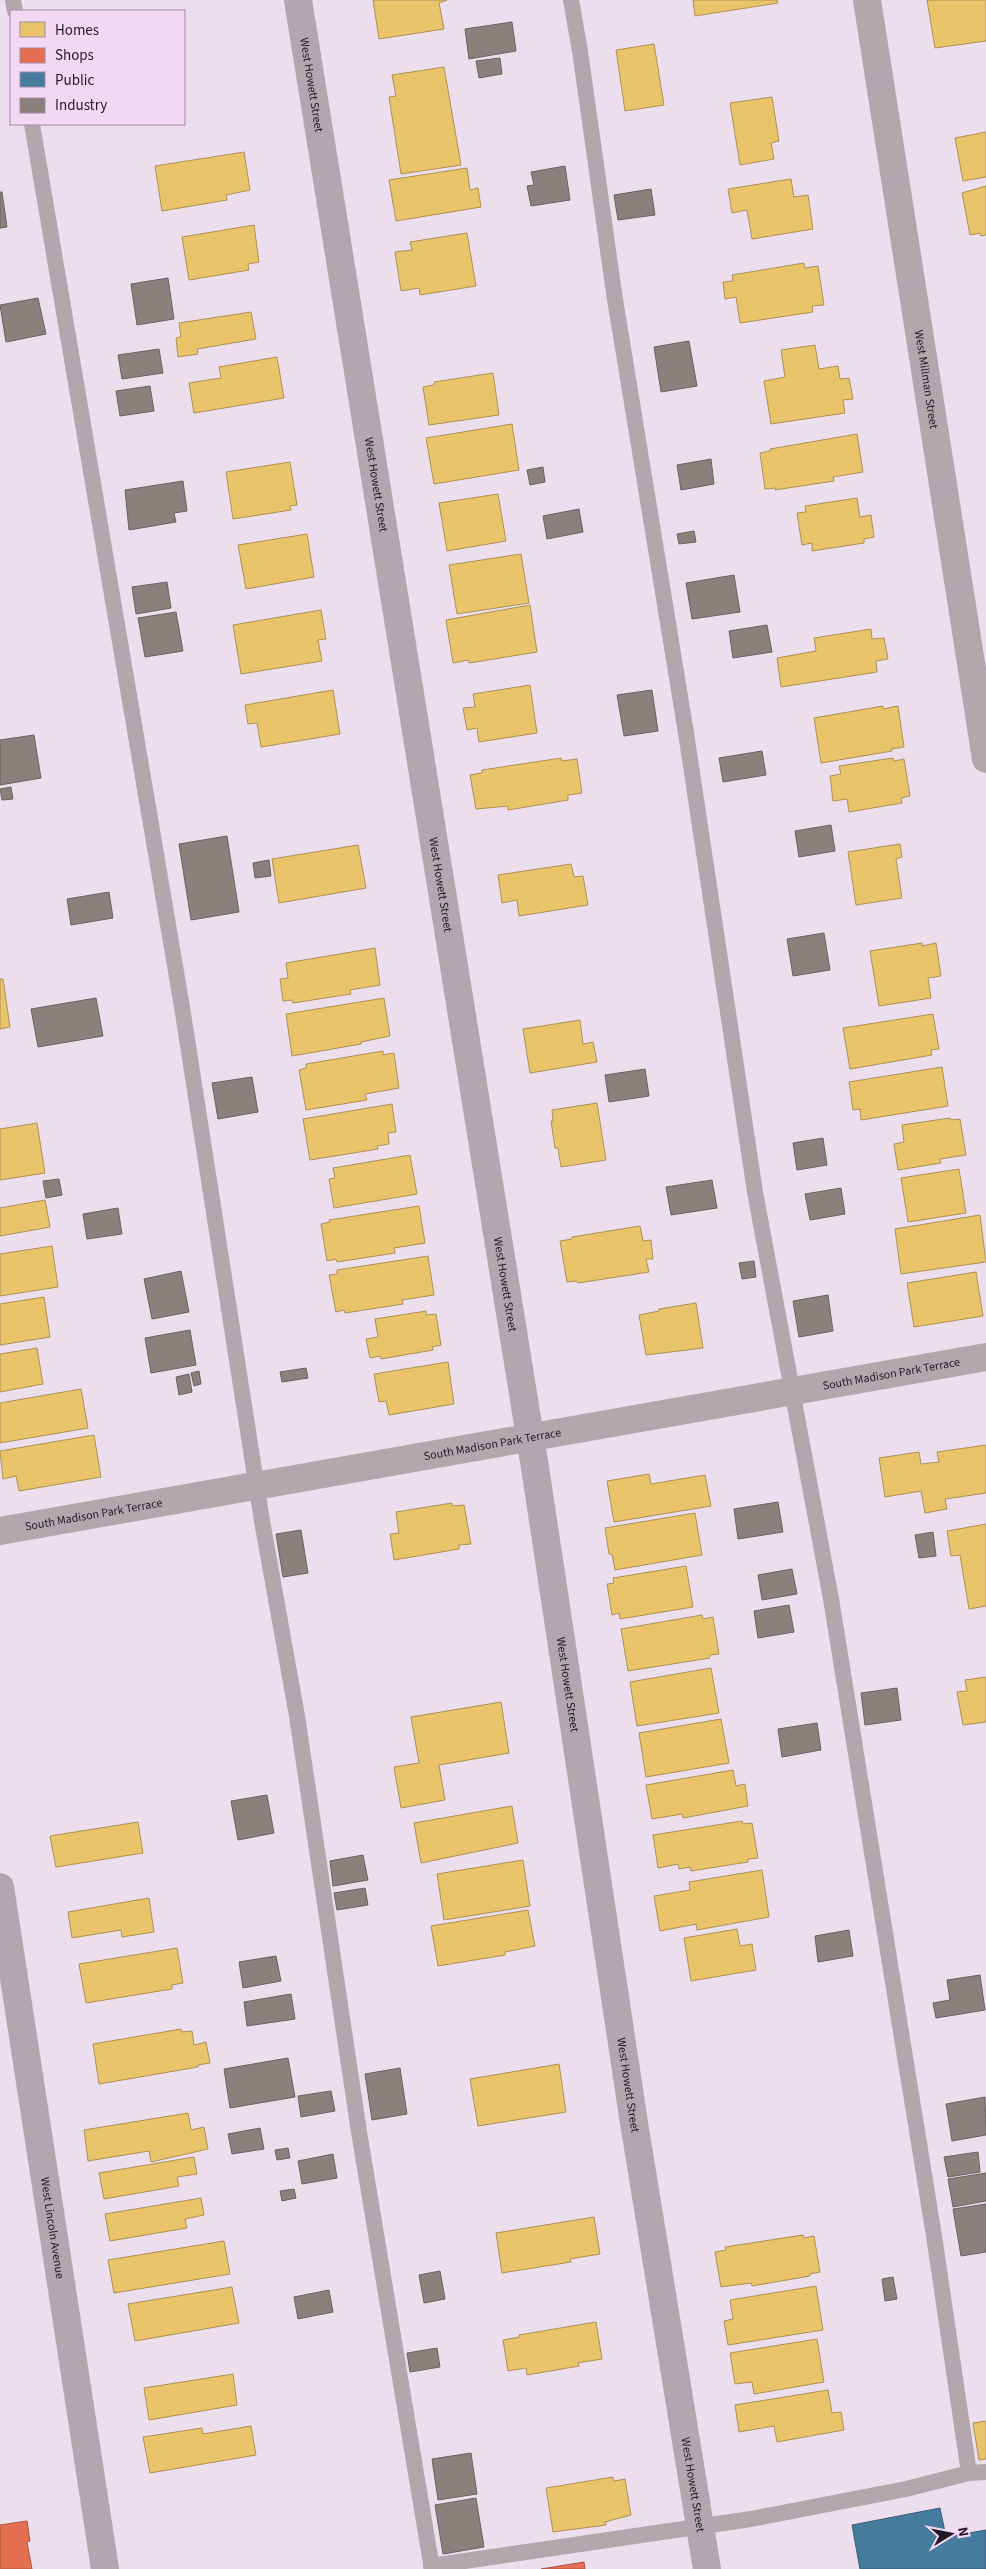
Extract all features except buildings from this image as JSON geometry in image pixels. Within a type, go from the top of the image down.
[{"type":"main road","name":"West Howett Street","points":[[298,0],[530,1438],[634,2123],[707,2569]]},
{"type":"main road","name":"West Lincoln Avenue","points":[[0,1887],[105,2569]]},
{"type":"street","name":"West Millman Street","points":[[867,0],[986,759]]},
{"type":"street","name":"South Madison Park Terrace","points":[[0,1531],[986,1357]]},
{"type":"lane","points":[[571,0],[614,293],[686,733],[755,1192],[793,1392],[864,1798],[934,2236],[968,2473]]},
{"type":"lane","points":[[32,125],[184,1017],[258,1486],[297,1716],[359,2132],[432,2567],[700,2527],[906,2489],[968,2473],[986,2472]]}]
